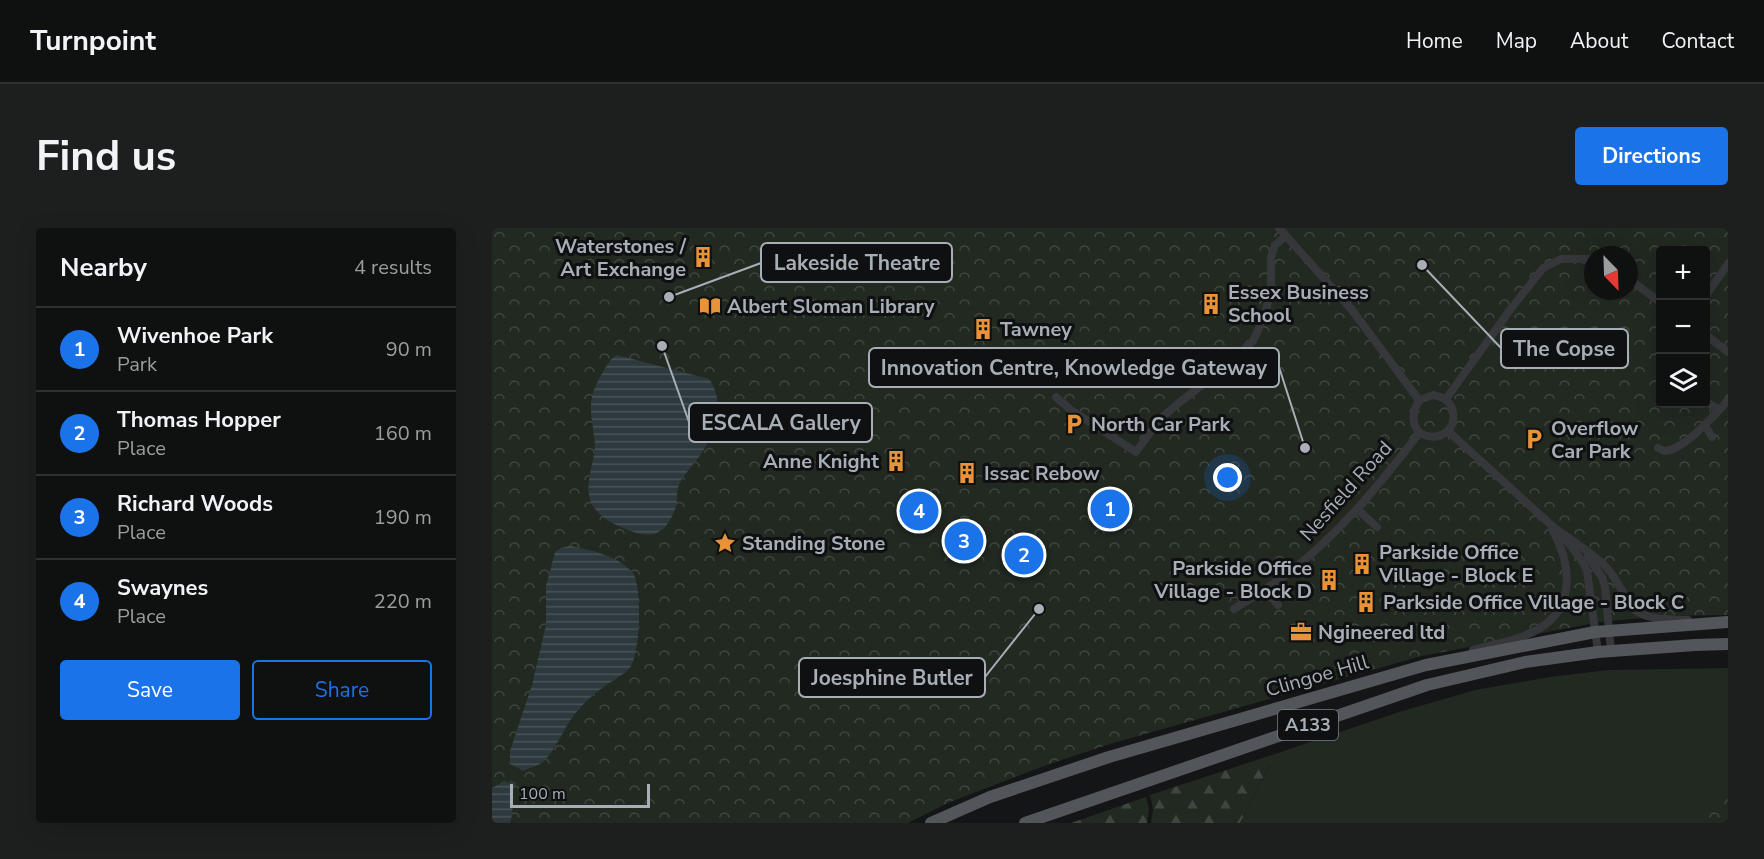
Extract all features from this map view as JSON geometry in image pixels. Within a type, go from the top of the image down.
[{"type":"main road","name":"Clingoe Hill","points":[[931,823],[990,797],[1109,757],[1426,664],[1609,630],[1725,622]]},
{"type":"main road","name":"Clingoe Hill","points":[[1025,823],[1427,685],[1525,662],[1604,652],[1728,644]]},
{"type":"street","points":[[1279,228],[1352,310],[1419,400]]},
{"type":"street","points":[[1056,397],[1071,410],[1136,452],[1160,419],[1227,366],[1253,341],[1264,317],[1271,291],[1271,257],[1275,245],[1286,236]]},
{"type":"street","points":[[1446,399],[1543,268],[1561,259],[1584,259]]},
{"type":"street","points":[[1710,290],[1728,264]]},
{"type":"street","points":[[1638,286],[1657,300]]},
{"type":"street","points":[[1496,313],[1504,319]]},
{"type":"street","points":[[1710,338],[1728,352]]},
{"type":"street","points":[[1433,395],[1446,399],[1453,411],[1453,421],[1448,430],[1435,437],[1427,437],[1419,433],[1413,417],[1419,400],[1433,395]]},
{"type":"street","points":[[1658,447],[1664,451],[1672,450],[1706,425],[1728,400]]},
{"type":"street","points":[[1710,405],[1718,409],[1722,407]]},
{"type":"street","points":[[1706,425],[1712,437]]},
{"type":"street","points":[[1448,430],[1562,535],[1582,561],[1587,571],[1595,632],[1604,652]]},
{"type":"street","name":"Nesfield Road","points":[[1234,609],[1306,559],[1341,527],[1419,433]]},
{"type":"street","points":[[1357,509],[1377,527]]},
{"type":"street","points":[[1426,664],[1529,634],[1552,620],[1561,607],[1568,583],[1562,549],[1550,524]]},
{"type":"street","points":[[1562,535],[1578,544],[1606,567],[1629,603],[1642,615],[1725,622]]},
{"type":"street","points":[[1578,544],[1602,577],[1609,630],[1604,652]]},
{"type":"street","points":[[1265,589],[1278,605]]},
{"type":"green space","points":[[492,228],[1728,228],[1728,615],[1665,616],[1600,622],[1422,656],[1110,744],[950,802],[908,823],[492,823]]},
{"type":"green space","points":[[1728,668],[1728,823],[1240,823],[1275,754],[1399,712],[1475,690],[1550,677],[1608,670]]},
{"type":"green space","points":[[1275,754],[1240,823],[1151,823],[1153,809],[1150,795]]},
{"type":"green space","points":[[1728,794],[1728,823],[1702,823]]},
{"type":"green space","points":[[1146,797],[1149,809],[1147,823],[1071,823]]},
{"type":"shaded area","points":[[617,355],[709,379],[717,399],[717,419],[714,429],[704,449],[679,484],[677,502],[666,526],[652,534],[637,533],[612,523],[600,515],[590,497],[589,483],[595,446],[591,412],[592,399],[595,386],[606,367]]},
{"type":"shaded area","points":[[569,546],[594,551],[611,558],[632,572],[638,590],[639,603],[634,658],[629,669],[598,691],[575,713],[546,758],[524,771],[510,764],[510,751],[532,685],[546,625],[546,585],[555,552]]},
{"type":"shaded area","points":[[510,780],[516,783],[510,823],[492,823],[492,788],[504,781],[509,783]]},
{"type":"place","name":"Waterstones / Art Exchange","points":[[703,257]]},
{"type":"place","name":"The Copse","points":[[1422,265]]},
{"type":"place","name":"Lakeside Theatre","points":[[669,297]]},
{"type":"place","name":"Essex Business School","points":[[1211,304]]},
{"type":"place","name":"Albert Sloman Library","points":[[710,306]]},
{"type":"place","name":"Tawney","points":[[983,329]]},
{"type":"place","name":"ESCALA Gallery","points":[[662,346]]},
{"type":"place","name":"North Car Park","points":[[1074,424]]},
{"type":"place","name":"Overflow Car Park","points":[[1534,439]]},
{"type":"place","name":"Innovation Centre, Knowledge Gateway","points":[[1305,448]]},
{"type":"place","name":"Anne Knight","points":[[896,461]]},
{"type":"place","name":"Issac Rebow","points":[[967,473]]},
{"type":"place","name":"Wivenhoe Park","points":[[1110,509]]},
{"type":"place","name":"Swaynes","points":[[919,511]]},
{"type":"place","name":"Richard Woods","points":[[964,541]]},
{"type":"place","name":"Standing Stone","points":[[725,543]]},
{"type":"place","name":"Thomas Hopper","points":[[1024,555]]},
{"type":"place","name":"Parkside Office Village - Block E","points":[[1362,564]]},
{"type":"place","name":"Parkside Office Village - Block D","points":[[1329,580]]},
{"type":"place","name":"Parkside Office Village - Block C","points":[[1366,602]]},
{"type":"place","name":"Joesphine Butler","points":[[1039,609]]},
{"type":"place","name":"Ngineered ltd","points":[[1301,632]]}]
